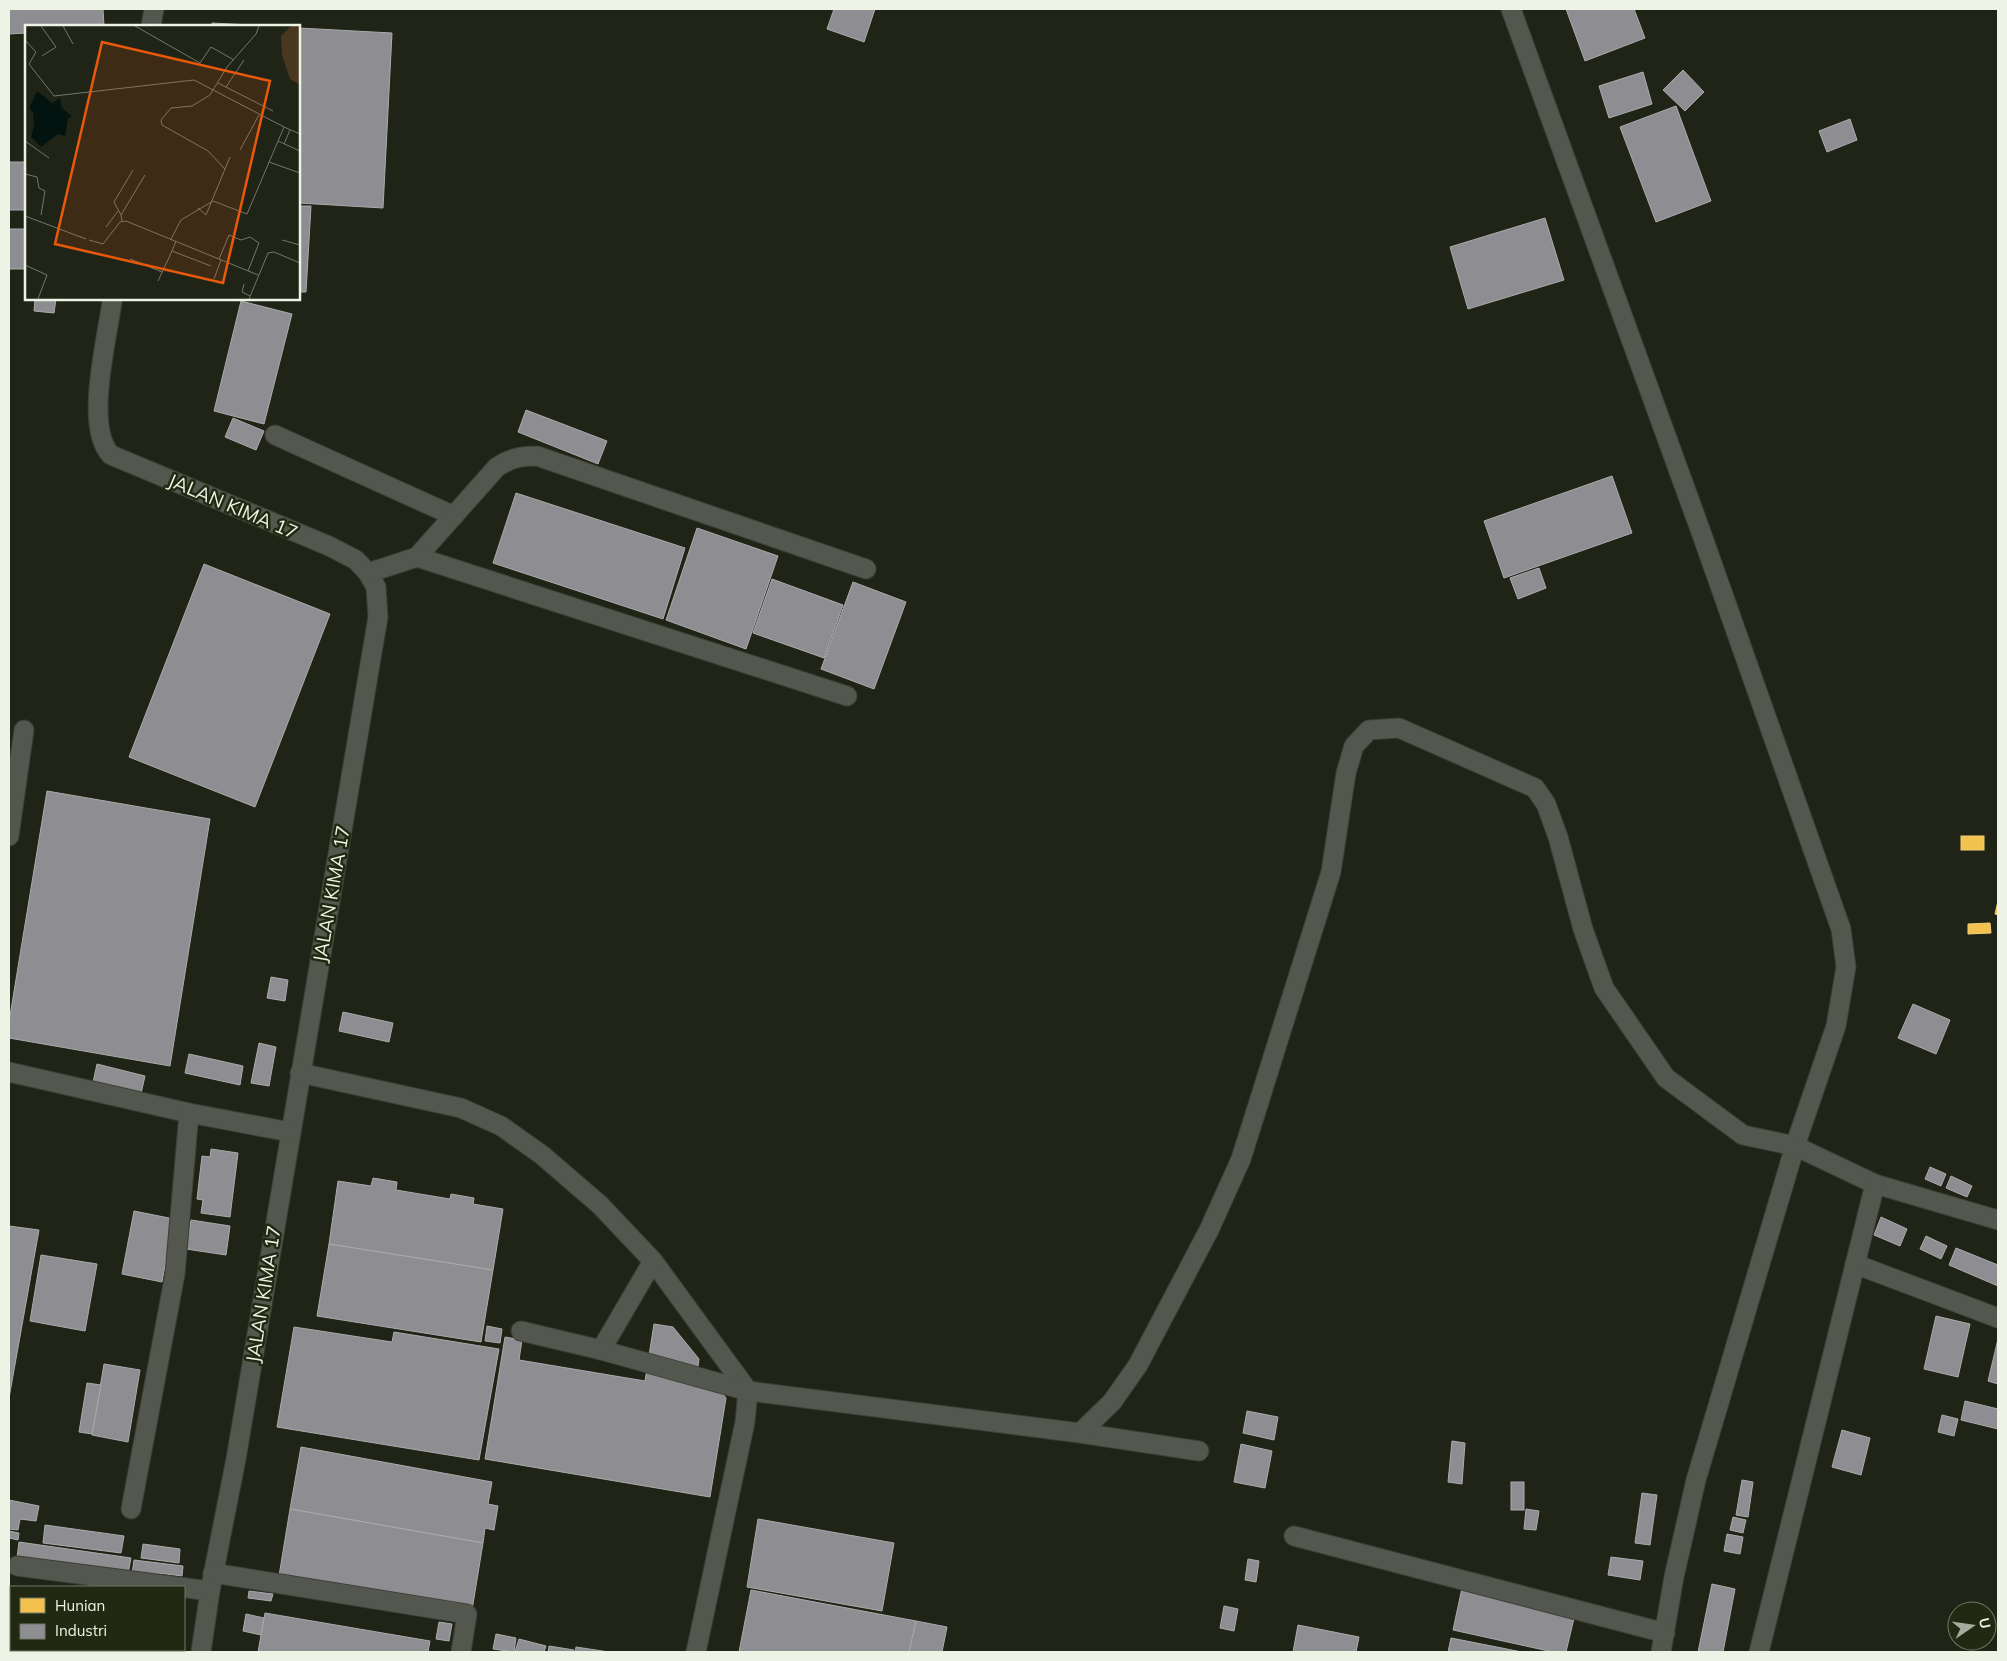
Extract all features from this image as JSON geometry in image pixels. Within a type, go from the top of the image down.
[{"type":"street","points":[[152,25],[154,9]]},
{"type":"street","points":[[1511,9],[1841,929],[1846,966],[1836,1026],[1795,1146],[1696,1480],[1674,1578],[1661,1652]]},
{"type":"street","name":"JALAN KIMA 17","points":[[112,302],[96,413],[104,448],[111,455],[329,546],[356,560],[368,573],[376,587],[378,618],[236,1459],[211,1582],[201,1652]]},
{"type":"street","points":[[275,435],[454,516]]},
{"type":"street","points":[[368,573],[417,557],[497,466],[521,456],[537,456],[866,569]]},
{"type":"street","points":[[417,557],[846,696]]},
{"type":"street","points":[[1080,1433],[1112,1402],[1138,1365],[1209,1230],[1241,1159],[1331,872],[1346,773],[1354,746],[1369,730],[1399,728],[1535,788],[1546,804],[1558,837],[1583,929],[1604,988],[1666,1078],[1743,1135],[1795,1146],[1875,1184],[1998,1220]]},
{"type":"street","points":[[9,836],[24,730]]},
{"type":"street","points":[[9,1072],[189,1113],[290,1132]]},
{"type":"street","points":[[300,1074],[461,1108],[501,1126],[542,1155],[600,1205],[653,1261],[748,1391],[745,1422],[696,1652]]},
{"type":"street","points":[[131,1509],[175,1274],[189,1113]]},
{"type":"street","points":[[1759,1652],[1875,1184]]},
{"type":"street","points":[[601,1350],[653,1261]]},
{"type":"street","points":[[1855,1264],[1998,1318]]},
{"type":"street","points":[[521,1330],[748,1391],[1080,1433],[1199,1452]]},
{"type":"street","points":[[1294,1536],[1664,1633]]},
{"type":"street","points":[[17,1566],[211,1582],[467,1614],[461,1652]]},
{"type":"building: Hunian","points":[[1961,836],[1984,836],[1984,850],[1961,850]]},
{"type":"building: Hunian","points":[[1998,901],[1998,915],[1995,914]]},
{"type":"building: Hunian","points":[[1990,923],[1991,933],[1968,934],[1968,924]]},
{"type":"building: Industri","points":[[9,9],[103,9],[104,25],[25,25],[25,33],[9,34]]},
{"type":"building: Industri","points":[[834,9],[875,9],[864,42],[827,29]]},
{"type":"building: Industri","points":[[1566,9],[1634,9],[1645,38],[1585,61]]},
{"type":"building: Industri","points":[[212,23],[251,25],[212,25]]},
{"type":"building: Industri","points":[[300,28],[392,33],[383,208],[300,203]]},
{"type":"building: Industri","points":[[1683,70],[1704,92],[1685,111],[1663,90]]},
{"type":"building: Industri","points":[[1643,72],[1652,104],[1609,118],[1599,86]]},
{"type":"building: Industri","points":[[1676,106],[1711,201],[1656,222],[1620,127]]},
{"type":"building: Industri","points":[[1850,119],[1857,140],[1827,152],[1819,131]]},
{"type":"building: Industri","points":[[9,162],[25,162],[25,210],[9,210]]},
{"type":"building: Industri","points":[[300,206],[311,206],[306,292],[300,292]]},
{"type":"building: Industri","points":[[1545,218],[1564,280],[1468,309],[1450,247]]},
{"type":"building: Industri","points":[[9,229],[25,229],[25,269],[9,269]]},
{"type":"building: Industri","points":[[35,300],[56,300],[54,313],[34,311]]},
{"type":"building: Industri","points":[[241,301],[292,314],[264,424],[214,411]]},
{"type":"building: Industri","points":[[526,410],[607,441],[598,464],[518,432]]},
{"type":"building: Industri","points":[[233,418],[264,431],[256,450],[225,437]]},
{"type":"building: Industri","points":[[1612,476],[1632,533],[1504,578],[1484,521]]},
{"type":"building: Industri","points":[[516,493],[685,548],[663,619],[493,563]]},
{"type":"building: Industri","points":[[697,528],[778,556],[746,649],[666,620]]},
{"type":"building: Industri","points":[[204,564],[330,614],[255,807],[129,757]]},
{"type":"building: Industri","points":[[1539,568],[1546,588],[1518,599],[1510,578]]},
{"type":"building: Industri","points":[[772,579],[843,605],[824,658],[753,633]]},
{"type":"building: Industri","points":[[853,582],[906,602],[874,689],[821,669]]},
{"type":"building: Industri","points":[[47,791],[210,819],[170,1066],[9,1038],[9,1022]]},
{"type":"building: Industri","points":[[271,977],[288,980],[285,1001],[267,998]]},
{"type":"building: Industri","points":[[1913,1004],[1950,1020],[1936,1054],[1898,1038]]},
{"type":"building: Industri","points":[[343,1012],[393,1023],[389,1042],[339,1031]]},
{"type":"building: Industri","points":[[259,1043],[276,1047],[269,1086],[251,1083]]},
{"type":"building: Industri","points":[[189,1054],[243,1066],[240,1085],[185,1073]]},
{"type":"building: Industri","points":[[97,1064],[145,1076],[140,1098],[92,1087]]},
{"type":"building: Industri","points":[[211,1149],[238,1153],[230,1217],[201,1213],[203,1200],[197,1199],[202,1156],[210,1157]]},
{"type":"building: Industri","points":[[1930,1167],[1946,1174],[1941,1186],[1925,1179]]},
{"type":"building: Industri","points":[[1951,1176],[1972,1186],[1967,1197],[1946,1188]]},
{"type":"building: Industri","points":[[373,1178],[397,1182],[396,1190],[450,1199],[451,1194],[474,1198],[473,1204],[503,1209],[493,1270],[329,1244],[338,1181],[371,1186]]},
{"type":"building: Industri","points":[[134,1211],[174,1219],[162,1282],[122,1274]]},
{"type":"building: Industri","points":[[1881,1217],[1907,1229],[1900,1246],[1874,1235]]},
{"type":"building: Industri","points":[[191,1220],[230,1226],[226,1255],[186,1249]]},
{"type":"building: Industri","points":[[9,1226],[39,1230],[9,1398]]},
{"type":"building: Industri","points":[[1926,1236],[1947,1246],[1941,1259],[1920,1249]]},
{"type":"building: Industri","points":[[329,1244],[493,1270],[481,1342],[317,1316]]},
{"type":"building: Industri","points":[[1956,1248],[1998,1265],[1998,1286],[1949,1265]]},
{"type":"building: Industri","points":[[41,1255],[97,1264],[85,1331],[30,1321]]},
{"type":"building: Industri","points":[[1936,1316],[1970,1324],[1958,1377],[1924,1369]]},
{"type":"building: Industri","points":[[654,1324],[673,1327],[699,1359],[696,1380],[715,1383],[726,1398],[710,1497],[485,1459],[505,1337],[522,1340],[519,1360],[645,1381]]},
{"type":"building: Industri","points":[[487,1326],[502,1329],[500,1343],[485,1341]]},
{"type":"building: Industri","points":[[294,1327],[392,1342],[394,1332],[499,1349],[479,1460],[277,1427]]},
{"type":"building: Industri","points":[[1998,1339],[1998,1384],[1988,1381]]},
{"type":"building: Industri","points":[[104,1364],[140,1370],[128,1442],[92,1435]]},
{"type":"building: Industri","points":[[87,1383],[101,1385],[92,1434],[79,1432]]},
{"type":"building: Industri","points":[[1965,1401],[1998,1409],[1998,1429],[1961,1420]]},
{"type":"building: Industri","points":[[1247,1411],[1278,1417],[1274,1440],[1243,1433]]},
{"type":"building: Industri","points":[[1942,1415],[1958,1419],[1954,1436],[1938,1432]]},
{"type":"building: Industri","points":[[1842,1430],[1870,1438],[1861,1475],[1832,1467]]},
{"type":"building: Industri","points":[[1452,1441],[1465,1443],[1462,1484],[1448,1482]]},
{"type":"building: Industri","points":[[1241,1444],[1272,1451],[1265,1488],[1234,1482]]},
{"type":"building: Industri","points":[[301,1447],[492,1482],[488,1504],[498,1506],[494,1530],[485,1528],[483,1543],[290,1509]]},
{"type":"building: Industri","points":[[1742,1480],[1753,1482],[1748,1517],[1736,1515]]},
{"type":"building: Industri","points":[[1511,1482],[1524,1482],[1524,1510],[1511,1510]]},
{"type":"building: Industri","points":[[1642,1493],[1657,1495],[1650,1545],[1635,1543]]},
{"type":"building: Industri","points":[[9,1500],[39,1506],[36,1521],[20,1519],[18,1530],[9,1529]]},
{"type":"building: Industri","points":[[290,1509],[483,1543],[472,1610],[279,1576]]},
{"type":"building: Industri","points":[[1526,1509],[1539,1511],[1536,1530],[1524,1529]]},
{"type":"building: Industri","points":[[1733,1517],[1746,1520],[1743,1533],[1730,1530]]},
{"type":"building: Industri","points":[[758,1519],[894,1543],[882,1611],[747,1587]]},
{"type":"building: Industri","points":[[45,1525],[124,1536],[121,1553],[43,1543]]},
{"type":"building: Industri","points":[[9,1531],[19,1533],[18,1540],[9,1538]]},
{"type":"building: Industri","points":[[1727,1534],[1743,1537],[1740,1554],[1724,1551]]},
{"type":"building: Industri","points":[[19,1542],[131,1558],[128,1574],[17,1558]]},
{"type":"building: Industri","points":[[143,1544],[180,1549],[179,1563],[141,1558]]},
{"type":"building: Industri","points":[[1611,1557],[1643,1561],[1640,1580],[1608,1575]]},
{"type":"building: Industri","points":[[1248,1559],[1259,1561],[1256,1582],[1245,1580]]},
{"type":"building: Industri","points":[[134,1560],[183,1566],[182,1576],[158,1573],[156,1578],[132,1574]]},
{"type":"building: Industri","points":[[1712,1584],[1735,1589],[1723,1652],[1698,1652]]},
{"type":"building: Industri","points":[[1462,1588],[1575,1614],[1566,1652],[1553,1652],[1453,1630]]},
{"type":"building: Industri","points":[[751,1590],[916,1621],[910,1652],[739,1652]]},
{"type":"building: Industri","points":[[249,1591],[273,1594],[271,1601],[248,1598]]},
{"type":"building: Industri","points":[[10,1606],[10,1651],[143,1652],[9,1652]]},
{"type":"building: Industri","points":[[1224,1606],[1238,1609],[1234,1631],[1220,1628]]},
{"type":"building: Industri","points":[[265,1613],[430,1641],[428,1652],[258,1652]]},
{"type":"building: Industri","points":[[246,1614],[264,1618],[261,1635],[243,1631]]},
{"type":"building: Industri","points":[[916,1621],[947,1627],[942,1652],[909,1652]]},
{"type":"building: Industri","points":[[439,1622],[452,1624],[449,1641],[436,1639]]},
{"type":"building: Industri","points":[[1298,1625],[1359,1637],[1356,1652],[1293,1652]]},
{"type":"building: Industri","points":[[496,1634],[516,1638],[514,1652],[493,1649]]},
{"type":"building: Industri","points":[[1451,1638],[1522,1652],[1448,1652]]},
{"type":"building: Industri","points":[[519,1639],[546,1646],[544,1652],[515,1652]]},
{"type":"building: Industri","points":[[549,1646],[574,1650],[573,1652],[548,1652]]},
{"type":"building: Industri","points":[[576,1647],[609,1652],[575,1652]]}]
